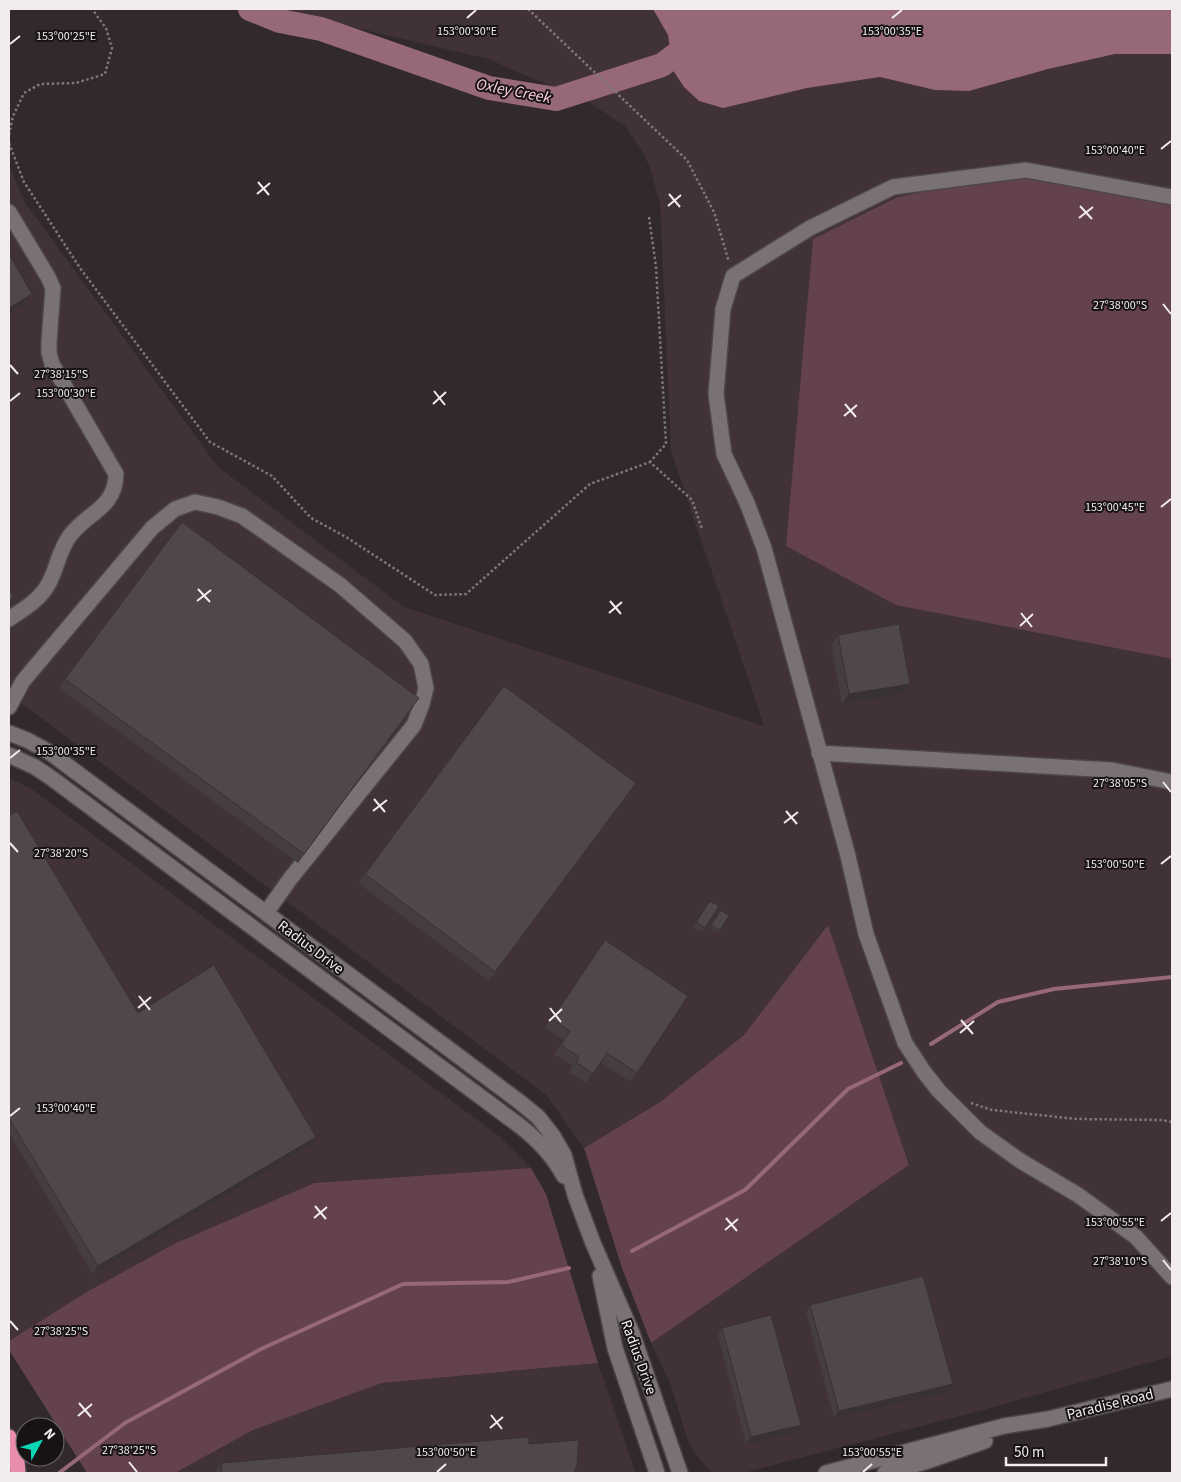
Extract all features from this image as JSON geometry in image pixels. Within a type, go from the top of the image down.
[{"type":"highway","points":[[9,1437],[17,1462],[18,1473]]},
{"type":"street","points":[[1172,197],[1026,170],[893,187],[810,228],[733,276],[723,309],[716,394],[724,454],[747,503],[764,548],[848,856],[866,934],[905,1043],[940,1092],[980,1132],[1019,1160],[1078,1195],[1136,1237],[1172,1277]]},
{"type":"street","points":[[9,212],[53,288],[48,353],[52,364],[116,474],[113,493],[107,501],[70,535],[61,550],[50,582],[43,593],[32,604],[9,619]]},
{"type":"street","points":[[9,707],[29,673],[152,528],[175,509],[196,502],[218,507],[242,516],[340,585],[405,641],[421,664],[426,688],[414,725],[290,879],[266,913]]},
{"type":"street","name":"Radius Drive","points":[[9,733],[27,740],[48,752],[514,1097],[538,1118],[553,1136],[564,1155],[575,1195],[593,1243],[632,1333],[680,1473]]},
{"type":"street","points":[[9,742],[85,794],[103,817]]},
{"type":"street","points":[[819,753],[1112,770],[1172,782]]},
{"type":"street","name":"Radius Drive","points":[[9,754],[34,766],[407,1041],[539,1141],[554,1159],[575,1195]]},
{"type":"street","points":[[192,857],[215,883],[281,935],[282,941],[279,946]]},
{"type":"street","points":[[317,952],[315,962],[319,968],[376,1009],[407,1041]]},
{"type":"street","name":"Radius Drive","points":[[593,1243],[616,1348],[657,1473]]},
{"type":"street","name":"Paradise Road","points":[[826,1473],[1004,1426],[1048,1419],[1172,1388]]},
{"type":"street","name":"Paradise Road","points":[[885,1473],[928,1461],[1048,1419]]},
{"type":"street","points":[[668,1437],[693,1473]]},
{"type":"path","points":[[9,135],[13,116],[24,93],[40,84],[76,83],[105,74],[112,48],[106,28],[92,9]]},
{"type":"path","points":[[528,9],[687,160],[714,212],[733,276]]},
{"type":"path","points":[[9,143],[24,182],[80,268],[210,442],[272,476],[311,518],[346,537],[435,595],[466,594],[590,484],[650,462],[666,444],[656,267],[649,217]]},
{"type":"path","points":[[650,462],[692,500],[702,530]]},
{"type":"path","points":[[966,1101],[992,1110],[1077,1119],[1162,1120],[1172,1122]]},
{"type":"shaded area","points":[[287,9],[1172,9],[1172,1356],[994,1407],[743,1473],[711,1472],[689,1444],[670,1383],[651,1343],[909,1165],[828,926],[744,1035],[660,1102],[584,1148],[546,1095],[9,694],[9,164],[24,201],[218,467],[404,607],[764,726],[671,451],[660,204],[651,171],[643,152],[625,126],[590,103],[488,59],[292,13]]},
{"type":"shaded area","points":[[653,9],[1172,9],[1172,54],[1115,54],[1048,69],[969,91],[935,90],[880,77],[807,88],[723,108],[699,101],[684,87],[670,66],[662,65],[670,49],[668,35]]},
{"type":"shaded area","points":[[1025,178],[1172,205],[1172,659],[896,605],[786,546],[813,239],[898,197],[954,186]]},
{"type":"shaded area","points":[[9,778],[30,788],[499,1136],[531,1168],[314,1183],[85,1293],[9,1341]]},
{"type":"shaded area","points":[[828,925],[909,1165],[651,1343],[622,1268],[584,1148],[660,1102],[744,1035]]},
{"type":"shaded area","points":[[531,1168],[546,1194],[598,1363],[382,1383],[253,1430],[175,1473],[87,1473],[65,1438],[65,1417],[51,1417],[9,1350],[9,1341],[85,1293],[174,1244],[314,1183]]},
{"type":"shaded area","points":[[598,1363],[635,1471],[634,1473],[175,1473],[253,1430],[382,1383]]},
{"type":"building","points":[[9,254],[32,294],[9,308]]},
{"type":"building","points":[[182,522],[419,698],[304,854],[65,679]]},
{"type":"building","points":[[9,589],[14,597],[9,600]]},
{"type":"building","points":[[899,624],[910,684],[849,694],[838,635]]},
{"type":"building","points":[[504,686],[636,783],[495,972],[365,874]]},
{"type":"building","points":[[17,811],[138,1013],[214,965],[316,1137],[98,1266],[9,1118],[9,816]]},
{"type":"building","points":[[710,901],[719,906],[705,928],[696,922]]},
{"type":"building","points":[[721,910],[729,916],[720,930],[711,925]]},
{"type":"building","points":[[605,940],[688,996],[637,1073],[607,1053],[593,1074],[576,1062],[579,1057],[561,1045],[570,1031],[552,1019]]},
{"type":"building","points":[[923,1276],[953,1384],[839,1411],[810,1305]]},
{"type":"building","points":[[771,1315],[801,1425],[751,1437],[722,1328]]},
{"type":"building","points":[[529,1437],[529,1444],[579,1440],[577,1465],[574,1473],[222,1473],[221,1463]]},
{"type":"waterway","name":"Oxley Creek","points":[[250,9],[280,21],[321,29],[489,88],[556,99],[662,65],[736,9]]},
{"type":"waterway","points":[[931,1044],[998,1002],[1054,989],[1172,977]]},
{"type":"waterway","points":[[632,1251],[745,1190],[848,1089],[901,1063]]},
{"type":"waterway","points":[[59,1473],[125,1423],[261,1349],[403,1284],[508,1282],[569,1268]]}]
